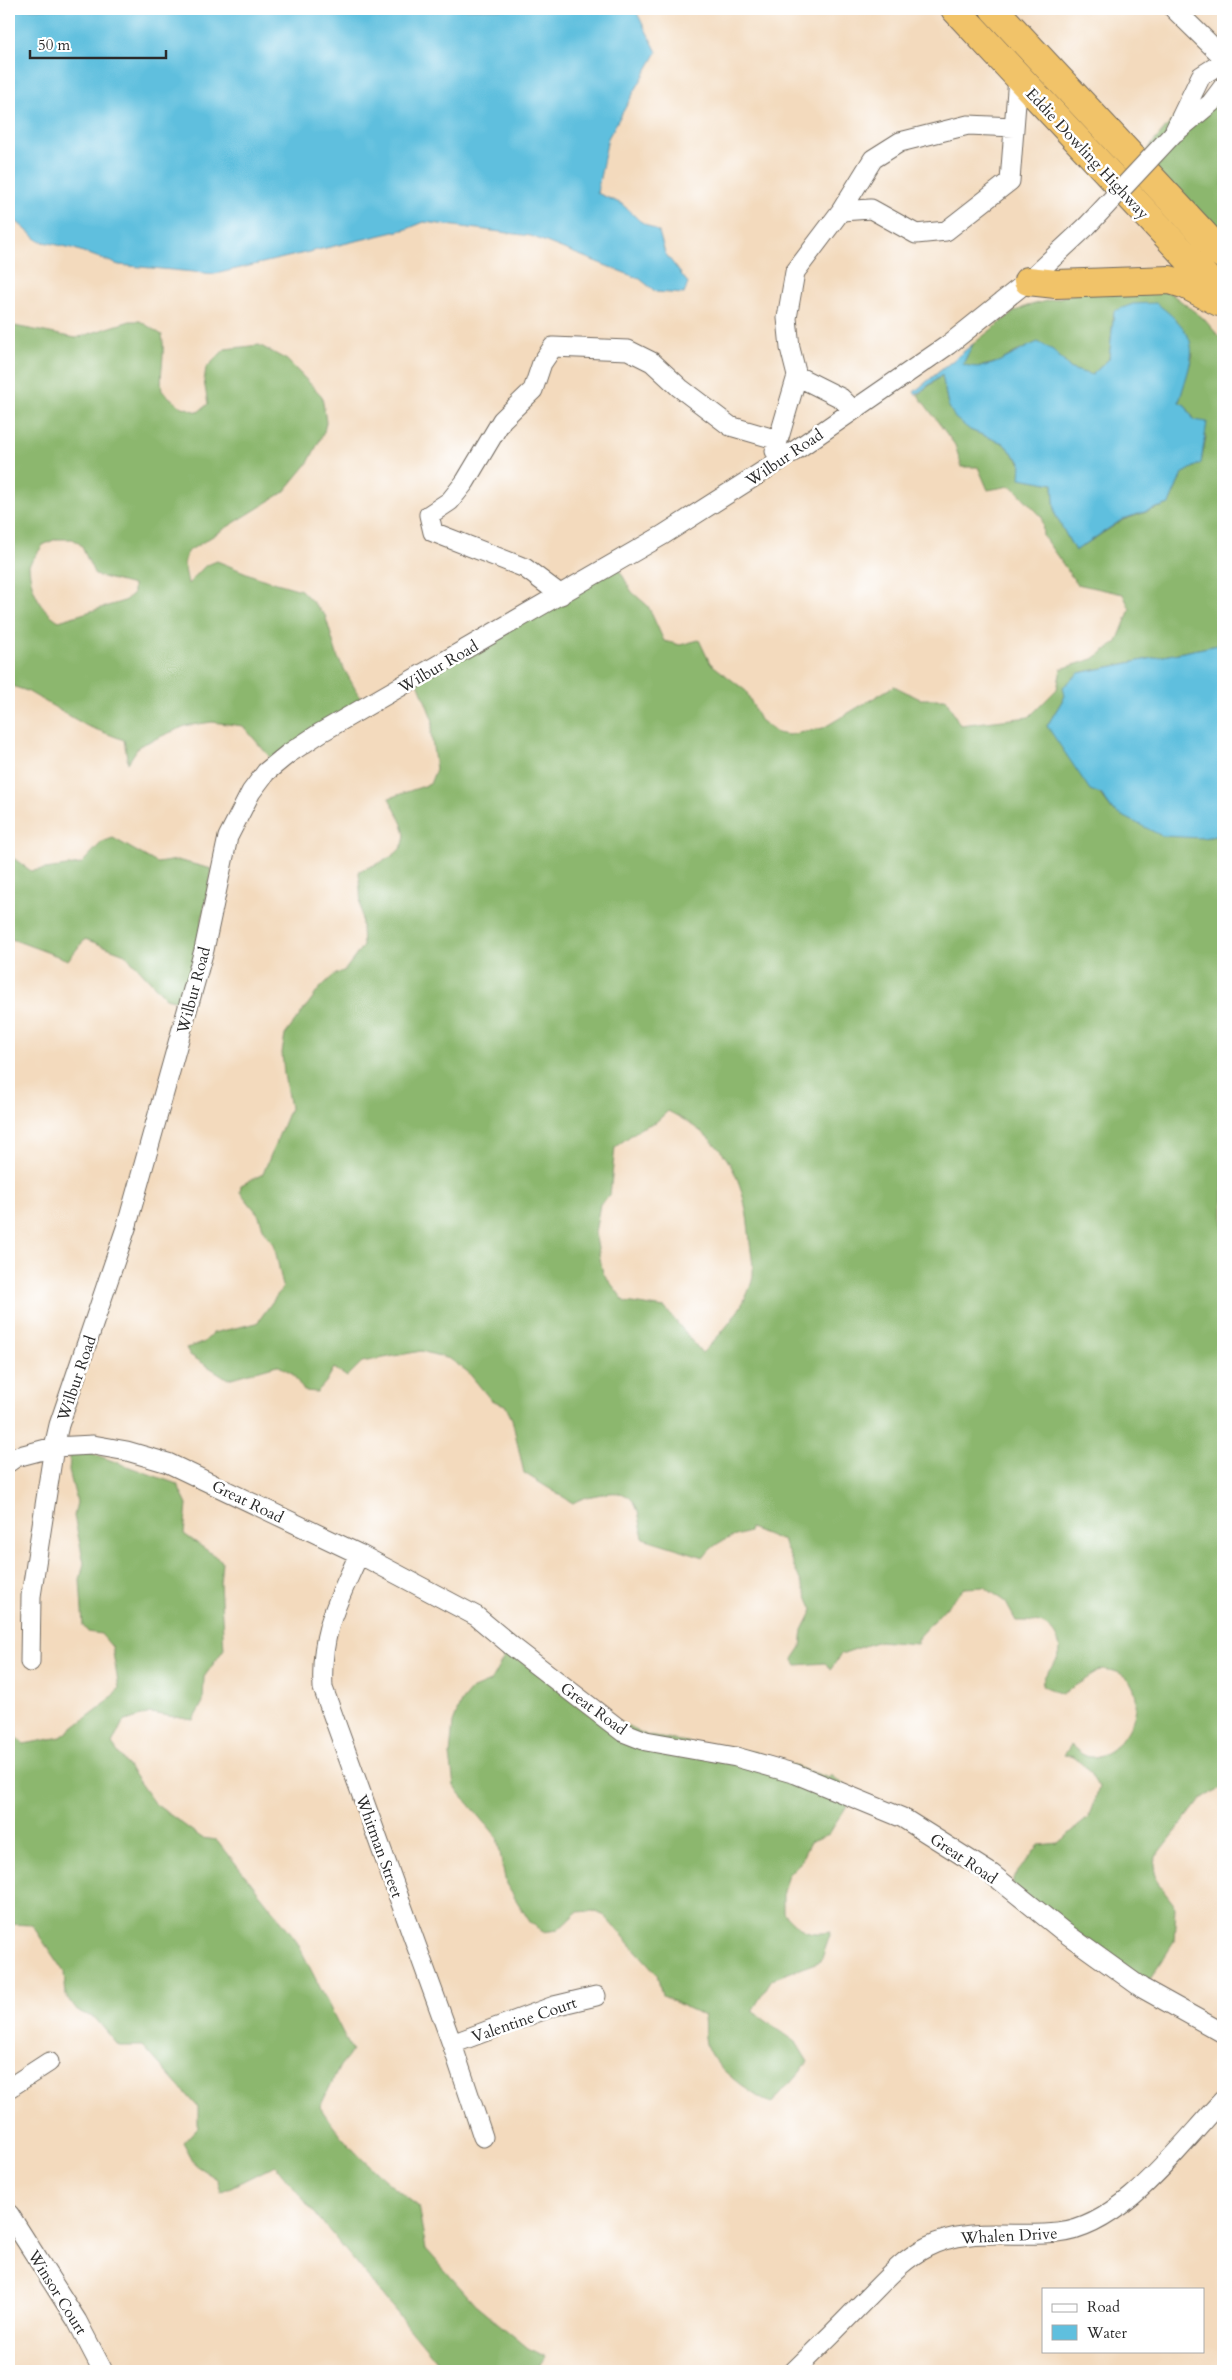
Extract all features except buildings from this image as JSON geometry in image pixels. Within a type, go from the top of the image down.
[{"type":"highway","name":"Eddie Dowling Highway","points":[[954,9],[1223,296]]},
{"type":"highway","name":"Eddie Dowling Highway","points":[[994,9],[1223,255]]},
{"type":"highway","points":[[1028,281],[1056,284],[1170,280],[1202,292],[1223,304]]},
{"type":"street","points":[[1174,9],[1223,57]]},
{"type":"street","name":"Wilbur Road","points":[[1174,134],[1201,76],[1223,62]]},
{"type":"street","points":[[841,211],[871,209],[916,234],[946,231],[1010,181],[1018,78]]},
{"type":"street","name":"Wilbur Road","points":[[30,1662],[31,1596],[54,1447],[127,1225],[204,950],[228,837],[251,792],[266,772],[288,754],[663,535],[771,466],[927,360],[1028,281],[1087,226],[1174,134],[1210,103],[1223,87]]},
{"type":"street","points":[[771,466],[797,376],[790,348],[787,318],[795,272],[841,211],[873,159],[900,142],[968,125],[1014,127]]},
{"type":"street","points":[[561,595],[525,568],[434,532],[429,515],[450,501],[466,482],[502,420],[533,390],[542,364],[553,347],[628,350],[652,362],[680,388],[730,426],[778,440]]},
{"type":"street","points":[[797,376],[841,398],[853,410]]},
{"type":"street","name":"Great Road","points":[[9,1462],[16,1457],[54,1447],[92,1445],[127,1451],[168,1463],[359,1554],[476,1616],[623,1732],[646,1741],[736,1757],[796,1774],[903,1818],[992,1874],[1064,1932],[1142,1988],[1223,2033]]},
{"type":"street","name":"Whitman Street","points":[[359,1554],[328,1625],[322,1661],[323,1688],[452,2044],[483,2137]]},
{"type":"street","name":"Valentine Court","points":[[452,2044],[554,2006],[596,1996]]},
{"type":"street","points":[[9,2088],[49,2062]]},
{"type":"street","name":"Whalen Drive","points":[[794,2371],[903,2262],[929,2245],[977,2234],[1070,2232],[1096,2222],[1109,2214],[1139,2189],[1223,2100]]},
{"type":"street","name":"Winsor Court","points":[[9,2214],[78,2321],[102,2371]]},
{"type":"green space","points":[[1223,94],[1223,255],[1138,161],[1188,101]]},
{"type":"green space","points":[[1093,289],[1169,292],[1203,318],[1223,341],[1223,644],[1079,673],[1047,726],[1113,811],[1202,838],[1223,835],[1223,1788],[1201,1799],[1156,1857],[1154,1873],[1159,1885],[1176,1907],[1174,1942],[1147,1984],[1013,1885],[1013,1878],[1039,1845],[1058,1843],[1088,1818],[1099,1788],[1081,1762],[1071,1756],[1064,1755],[1071,1745],[1081,1754],[1094,1757],[1106,1753],[1126,1735],[1136,1708],[1136,1695],[1131,1683],[1121,1674],[1102,1669],[1062,1694],[1042,1686],[1047,1673],[1059,1655],[1060,1649],[1057,1639],[1045,1625],[1035,1622],[1016,1621],[1005,1601],[984,1587],[964,1588],[919,1636],[917,1644],[879,1641],[841,1654],[831,1669],[825,1663],[797,1665],[793,1659],[801,1647],[803,1630],[813,1610],[783,1541],[750,1528],[749,1532],[719,1543],[704,1557],[643,1538],[640,1518],[634,1503],[623,1494],[602,1494],[584,1498],[573,1503],[524,1473],[512,1419],[505,1405],[491,1400],[468,1372],[450,1359],[421,1351],[362,1362],[347,1377],[334,1368],[326,1382],[317,1392],[304,1391],[292,1373],[277,1365],[228,1379],[190,1355],[186,1348],[203,1343],[213,1333],[257,1323],[283,1287],[274,1244],[265,1233],[258,1214],[240,1192],[241,1185],[263,1174],[290,1108],[282,1053],[285,1035],[320,988],[334,975],[345,970],[363,946],[359,871],[382,862],[397,852],[402,846],[404,830],[389,798],[430,784],[436,769],[431,733],[433,721],[417,680],[616,564],[632,592],[648,606],[664,641],[680,645],[699,640],[710,663],[746,691],[760,720],[777,733],[789,735],[823,728],[894,686],[920,699],[946,699],[960,725],[1029,717],[1057,689],[1061,669],[1093,659],[1117,642],[1130,609],[1123,594],[1077,584],[1043,536],[1042,517],[1015,489],[1010,486],[988,490],[978,467],[962,467],[955,445],[918,395],[942,375],[948,405],[970,430],[1003,443],[1021,463],[1021,478],[1053,484],[1055,514],[1075,551],[1123,520],[1169,504],[1182,474],[1201,463],[1206,437],[1185,405],[1179,402],[1193,354],[1114,311],[1109,359],[1091,376],[1071,369],[1053,350],[1021,349],[999,362],[973,368],[963,364],[973,344],[1014,312],[1027,306]],"holes":[[[668,1111],[689,1123],[719,1149],[730,1164],[738,1180],[748,1219],[753,1267],[752,1281],[744,1301],[724,1329],[702,1353],[665,1308],[625,1302],[603,1273],[595,1233],[600,1204],[610,1195],[615,1147],[641,1128],[656,1122]]]},
{"type":"green space","points":[[130,321],[140,321],[162,335],[162,391],[180,406],[198,412],[208,404],[204,381],[206,368],[225,349],[259,345],[287,360],[322,396],[326,422],[324,432],[308,463],[284,492],[187,552],[184,564],[188,584],[205,566],[217,561],[259,578],[301,590],[325,615],[338,658],[363,703],[274,762],[243,726],[212,722],[185,726],[139,746],[128,763],[124,740],[87,726],[27,691],[9,685],[9,325],[76,338]],"holes":[[[56,539],[73,539],[81,545],[95,575],[133,585],[133,594],[124,601],[59,621],[46,610],[37,597],[31,581],[29,565],[43,545]]]},
{"type":"green space","points":[[113,838],[157,863],[177,860],[212,869],[186,1003],[166,998],[125,954],[85,939],[68,960],[9,938],[9,855],[31,871],[81,864],[102,842]]},
{"type":"green space","points":[[71,1446],[177,1484],[187,1505],[184,1534],[222,1561],[220,1584],[224,1649],[204,1677],[203,1702],[193,1720],[150,1713],[123,1722],[112,1744],[154,1803],[202,1838],[217,1840],[295,1938],[352,2051],[340,2066],[320,2107],[352,2149],[391,2185],[418,2206],[426,2249],[475,2304],[528,2348],[545,2357],[539,2364],[539,2371],[445,2371],[275,2165],[221,2192],[217,2179],[195,2165],[183,2143],[198,2127],[198,2107],[143,2046],[119,2046],[95,2018],[77,2011],[66,1996],[64,1972],[32,1925],[9,1924],[9,1732],[24,1744],[61,1737],[107,1702],[119,1688],[112,1647],[101,1634],[88,1632],[83,1626],[80,1580],[84,1563],[74,1516],[77,1502],[69,1471]]},
{"type":"green space","points":[[507,1652],[600,1712],[648,1736],[754,1752],[829,1778],[831,1775],[855,1793],[829,1834],[810,1842],[800,1862],[788,1875],[783,1891],[783,1912],[793,1923],[809,1932],[831,1932],[821,1961],[772,1979],[752,2011],[796,2042],[808,2062],[771,2104],[743,2087],[716,2062],[706,2044],[704,2016],[662,1996],[657,1974],[605,1916],[593,1911],[577,1912],[558,1930],[543,1932],[530,1922],[506,1884],[497,1837],[454,1786],[450,1755],[453,1723],[461,1702],[471,1690],[490,1682]]},
{"type":"water","points":[[9,9],[635,9],[657,52],[608,138],[597,193],[622,204],[640,221],[659,232],[665,253],[688,283],[684,294],[656,292],[640,279],[531,236],[424,222],[407,229],[215,274],[119,265],[72,248],[39,241],[9,215]]},
{"type":"water","points":[[1156,303],[1182,326],[1191,347],[1191,358],[1179,402],[1185,405],[1194,420],[1207,422],[1201,463],[1182,474],[1169,504],[1123,519],[1075,551],[1055,514],[1053,484],[1020,478],[1021,462],[1003,443],[970,430],[955,418],[948,405],[942,375],[916,395],[914,392],[973,344],[963,364],[972,367],[1001,361],[1038,342],[1053,350],[1071,369],[1092,375],[1109,359],[1114,311],[1133,304]]},
{"type":"water","points":[[1223,644],[1223,835],[1202,838],[1162,836],[1113,811],[1101,794],[1090,790],[1047,726],[1065,696],[1063,687],[1079,673]]}]
